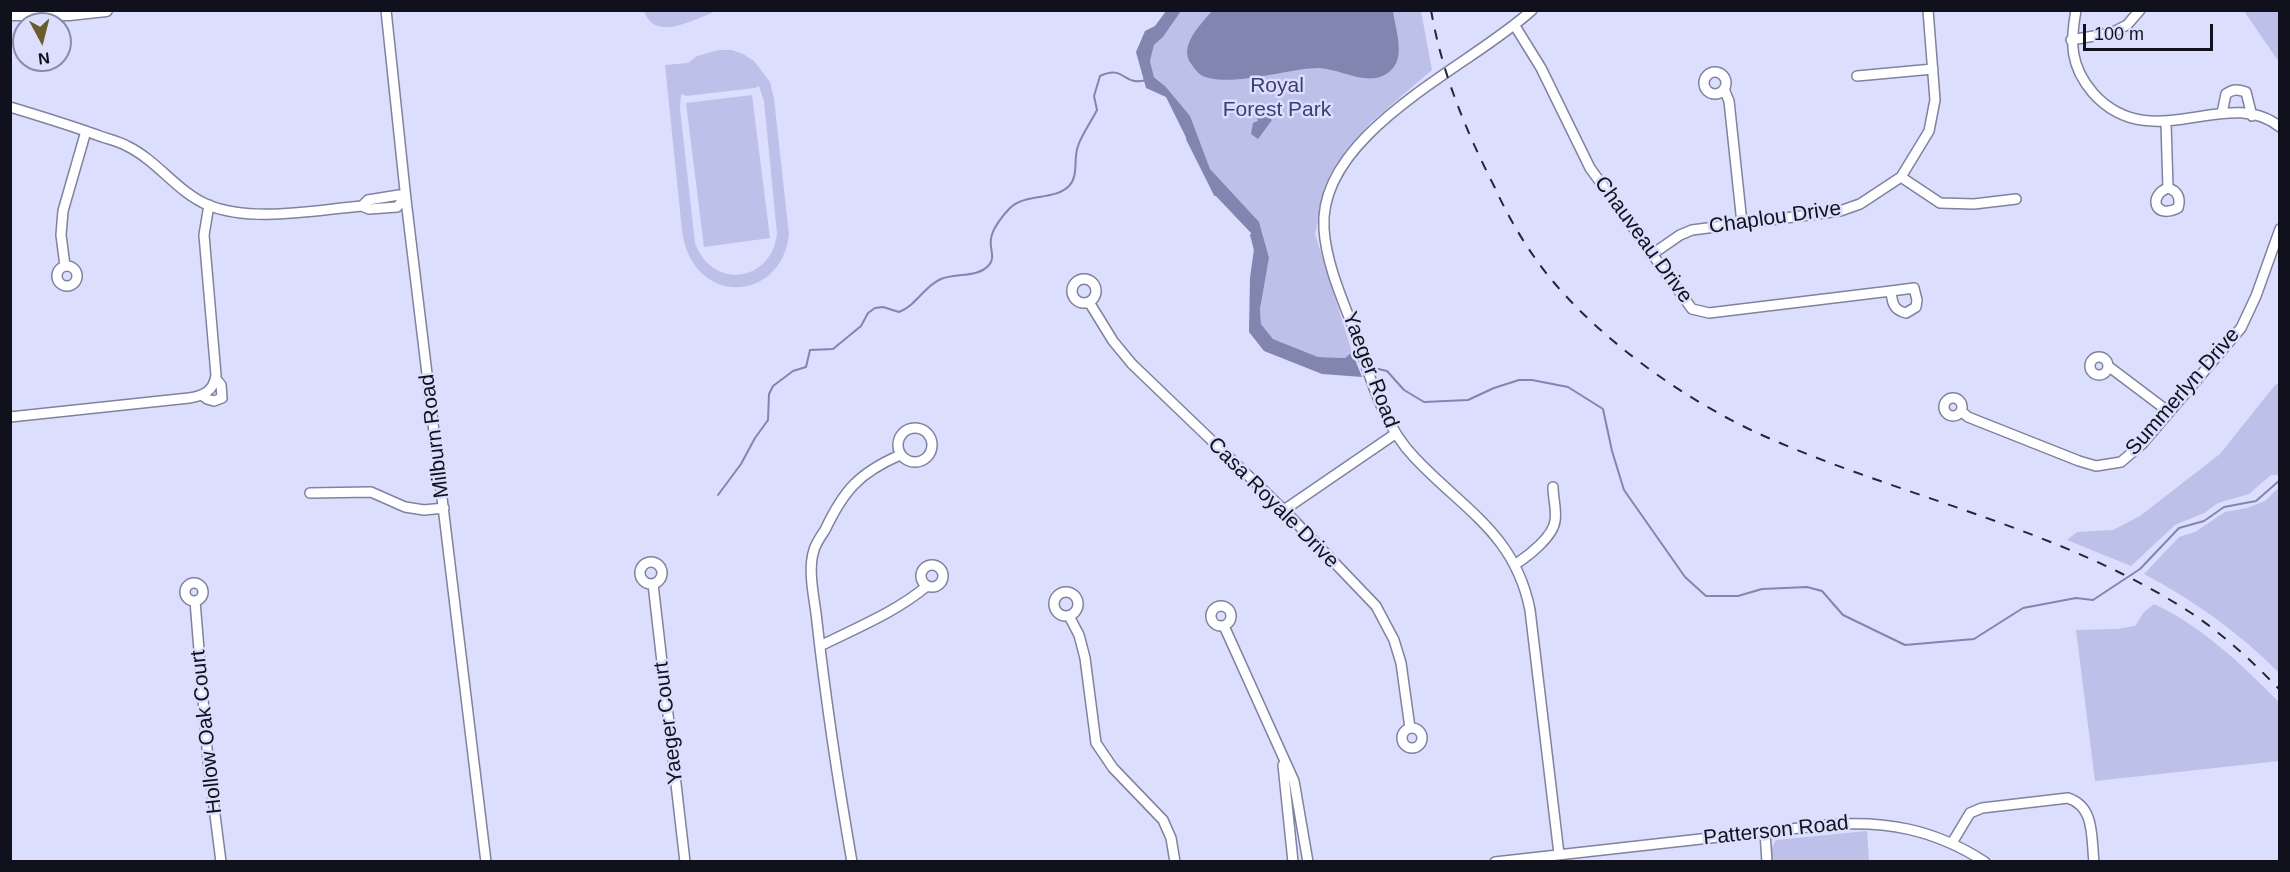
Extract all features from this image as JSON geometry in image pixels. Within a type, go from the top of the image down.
[{"type":"main road","points":[[10,14],[69,14],[106,10]]},
{"type":"street","name":"Milburn Road","points":[[386,10],[405,200],[486,861]]},
{"type":"street","name":"Yaeger Road","points":[[1532,10],[1515,26],[1442,74],[1411,98],[1361,143],[1349,156],[1338,174],[1329,192],[1324,212],[1326,246],[1372,381],[1395,435],[1418,461],[1485,524],[1505,547],[1516,564],[1527,593],[1559,854]]},
{"type":"street","name":"Chaplou Drive","points":[[1651,255],[1686,232],[1840,211],[1860,204],[1901,177],[1929,131],[1935,100],[1928,10]]},
{"type":"street","points":[[2076,10],[2071,40],[2077,67],[2089,88],[2105,106],[2134,119],[2166,123],[2222,113],[2266,118],[2280,127]]},
{"type":"street","points":[[2071,40],[2110,33],[2127,25],[2140,10]]},
{"type":"street","name":"Chauveau Drive","points":[[1515,26],[1541,68],[1590,168],[1692,309],[1709,314],[1891,291]]},
{"type":"street","points":[[1857,76],[1933,69]]},
{"type":"street","points":[[1724,89],[1729,101],[1742,223]]},
{"type":"street","points":[[2222,113],[2226,94],[2232,90],[2239,90],[2246,92],[2252,116]]},
{"type":"street","points":[[10,107],[128,146],[189,195],[208,205],[247,214],[362,206],[368,200],[399,195],[405,200]]},
{"type":"street","points":[[2166,123],[2168,188]]},
{"type":"street","points":[[65,266],[61,235],[63,211],[86,131]]},
{"type":"street","points":[[1901,177],[1940,203],[1974,204],[2016,199]]},
{"type":"street","points":[[203,396],[214,401],[222,398],[221,385],[216,379],[204,235],[208,205]]},
{"type":"street","name":"Summerlyn Drive","points":[[1961,411],[1968,417],[2096,466],[2121,462],[2142,444],[2241,328],[2256,296],[2280,229]]},
{"type":"street","name":"Casa Royale Drive","points":[[1089,302],[1113,341],[1132,364],[1284,510],[1376,606],[1386,623],[1401,663],[1410,728]]},
{"type":"street","points":[[2108,366],[2169,412]]},
{"type":"street","points":[[10,417],[203,396],[216,379]]},
{"type":"street","points":[[1284,510],[1395,435]]},
{"type":"street","points":[[852,861],[837,777],[820,646],[812,574],[813,550],[833,512],[855,483],[869,471],[900,455]]},
{"type":"street","points":[[1516,564],[1538,547],[1552,529],[1555,521],[1553,487]]},
{"type":"street","points":[[310,493],[371,492],[405,507],[424,510],[444,508]]},
{"type":"street","name":"Yaeger Court","points":[[653,584],[685,861]]},
{"type":"street","points":[[820,646],[889,612],[927,586]]},
{"type":"street","name":"Hollow Oak Court","points":[[195,602],[207,748],[220,861]]},
{"type":"street","points":[[1069,616],[1079,635],[1085,658],[1096,743],[1113,768],[1163,820],[1172,838],[1175,861]]},
{"type":"street","points":[[1224,626],[1233,641],[1294,781],[1308,861]]},
{"type":"street","points":[[1282,757],[1293,861]]},
{"type":"street","points":[[1952,843],[1970,813],[1982,808],[2067,798],[2079,802],[2088,815],[2094,861]]},
{"type":"street","name":"Patterson Road","points":[[1559,854],[1868,822],[1911,829],[1952,843],[1985,861]]},
{"type":"street","points":[[1765,832],[1767,861]]},
{"type":"street","points":[[1495,861],[1559,854]]},
{"type":"green space","points":[[644,11],[717,11],[687,23],[666,27],[657,26],[649,21]]},
{"type":"green space","name":"Royal Forest Park","points":[[1181,11],[1421,11],[1432,70],[1371,122],[1330,175],[1315,234],[1352,352],[1345,358],[1318,357],[1273,339],[1261,324],[1260,309],[1269,258],[1225,188],[1210,169],[1201,146],[1165,86],[1154,76],[1150,61],[1154,45],[1163,37]]},
{"type":"green space","points":[[2244,11],[2279,11],[2279,62]]},
{"type":"green space","points":[[718,50],[731,50],[743,54],[754,61],[770,82],[774,99],[789,235],[782,258],[770,274],[754,284],[736,287],[717,283],[701,273],[689,255],[682,230],[665,65],[688,63],[697,56]],"holes":[[[759,86],[764,101],[777,234],[772,250],[764,263],[753,271],[727,274],[714,268],[703,258],[695,243],[680,109],[681,94],[686,96]]]},
{"type":"green space","points":[[752,95],[770,238],[704,247],[686,103]]},
{"type":"green space","points":[[2279,383],[2279,475],[2271,475],[2249,494],[2218,503],[2204,513],[2175,525],[2131,566],[2067,540],[2077,532],[2113,530],[2140,516],[2220,454]]},
{"type":"green space","points":[[2277,489],[2280,489],[2279,673],[2215,618],[2144,574],[2179,537],[2195,532],[2225,512],[2247,508],[2265,501]]},
{"type":"green space","points":[[2154,604],[2205,635],[2236,660],[2279,702],[2279,761],[2095,781],[2076,630],[2135,626],[2144,612]]},
{"type":"green space","points":[[1867,831],[1869,861],[1772,861],[1772,847],[1776,840]]},
{"type":"shaded area","points":[[1166,11],[1181,11],[1163,37],[1154,45],[1150,61],[1154,77],[1165,86],[1190,116],[1210,169],[1259,222],[1269,258],[1260,309],[1261,324],[1273,339],[1318,357],[1345,358],[1352,352],[1362,377],[1322,374],[1264,351],[1249,332],[1250,278],[1254,249],[1251,233],[1214,194],[1166,97],[1146,88],[1136,52],[1145,31],[1155,26]]},
{"type":"shaded area","points":[[1212,11],[1393,11],[1399,48],[1397,62],[1385,75],[1376,78],[1357,77],[1319,68],[1242,79],[1212,79],[1201,75],[1196,70],[1188,58],[1187,51],[1192,36]]},
{"type":"shaded area","points":[[1262,112],[1272,120],[1258,139],[1251,134],[1253,123],[1258,121],[1257,117]]},
{"type":"waterway","points":[[718,495],[741,464],[768,420],[769,394],[773,386],[793,371],[806,367],[810,350],[833,349],[861,326],[868,313],[875,308],[883,307],[899,312],[911,305],[935,282],[953,276],[973,274],[989,265],[992,259],[993,231],[1010,208],[1023,200],[1056,194],[1072,182],[1078,146],[1097,110],[1094,96],[1100,76],[1114,73],[1133,81],[1146,80]]},
{"type":"waterway","points":[[1187,139],[1215,195]]},
{"type":"waterway","points":[[1251,235],[1255,250]]},
{"type":"waterway","points":[[1370,367],[1387,371],[1404,390],[1424,402],[1468,400],[1519,380],[1532,380],[1568,387],[1603,409],[1612,451],[1624,490],[1685,577],[1706,596],[1738,596],[1762,589],[1807,587],[1822,591],[1843,615],[1905,645],[1974,639],[2023,608],[2076,598],[2093,600],[2140,569],[2179,528],[2204,521],[2224,507],[2256,501],[2280,480]]},
{"type":"railway","points":[[1431,10],[1456,102],[1484,167],[1519,233],[1556,285],[1581,312],[1638,361],[1701,403],[1764,436],[1817,458],[2034,536],[2087,557],[2138,582],[2188,611],[2225,638],[2280,690]]}]
